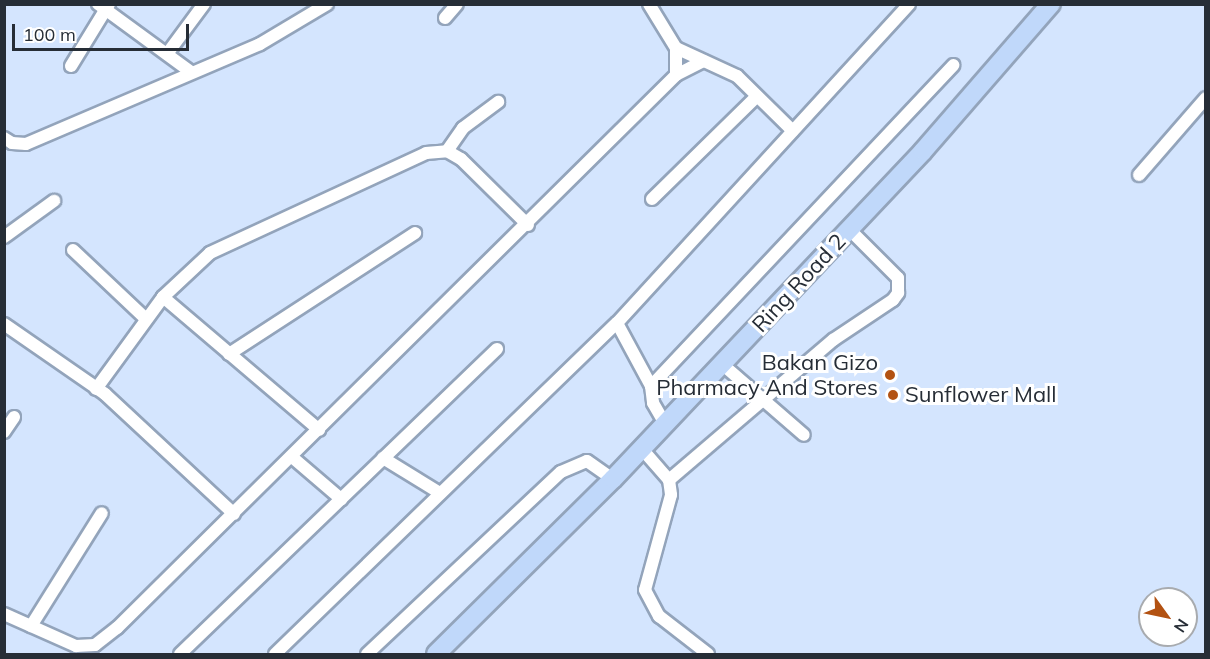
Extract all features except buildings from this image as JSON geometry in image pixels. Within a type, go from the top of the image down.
[{"type":"main road","name":"Ring Road 2","points":[[436,654],[642,449],[849,229],[1051,4]]},
{"type":"street","points":[[167,54],[204,4]]},
{"type":"street","points":[[4,138],[26,144],[278,35],[327,4]]},
{"type":"street","points":[[445,18],[457,4]]},
{"type":"street","points":[[649,4],[676,48],[676,75]]},
{"type":"street","points":[[275,654],[617,323],[909,4]]},
{"type":"street","points":[[71,66],[104,6],[191,72]]},
{"type":"street","points":[[676,48],[736,76],[793,131]]},
{"type":"street","points":[[4,614],[76,646],[95,645],[234,514],[528,225],[676,75],[704,61]]},
{"type":"street","points":[[651,386],[954,65]]},
{"type":"street","points":[[652,198],[757,96]]},
{"type":"street","points":[[1138,175],[1206,98]]},
{"type":"street","points":[[447,151],[463,128],[498,102]]},
{"type":"street","points":[[96,389],[163,297],[210,253],[426,153],[447,151],[461,159],[528,225]]},
{"type":"street","points":[[4,237],[54,201]]},
{"type":"street","points":[[669,480],[833,340],[886,307],[898,293],[894,272],[849,229]]},
{"type":"street","points":[[229,354],[415,233]]},
{"type":"street","points":[[73,250],[146,319]]},
{"type":"street","points":[[163,297],[319,430]]},
{"type":"street","points":[[617,323],[651,386],[653,403],[664,424]]},
{"type":"street","points":[[4,324],[96,389],[234,514]]},
{"type":"street","points":[[180,654],[496,349]]},
{"type":"street","points":[[722,364],[804,435]]},
{"type":"street","points":[[4,432],[14,417]]},
{"type":"street","points":[[642,449],[669,480],[669,505],[645,590],[659,616],[708,654]]},
{"type":"street","points":[[292,457],[341,500]]},
{"type":"street","points":[[383,458],[440,493]]},
{"type":"street","points":[[367,654],[561,472],[587,461],[613,479]]},
{"type":"street","points":[[31,626],[102,513]]},
{"type":"place","name":"Bakan Gizo Pharmacy And Stores","points":[[890,375]]},
{"type":"place","name":"Sunflower Mall","points":[[893,395]]}]
